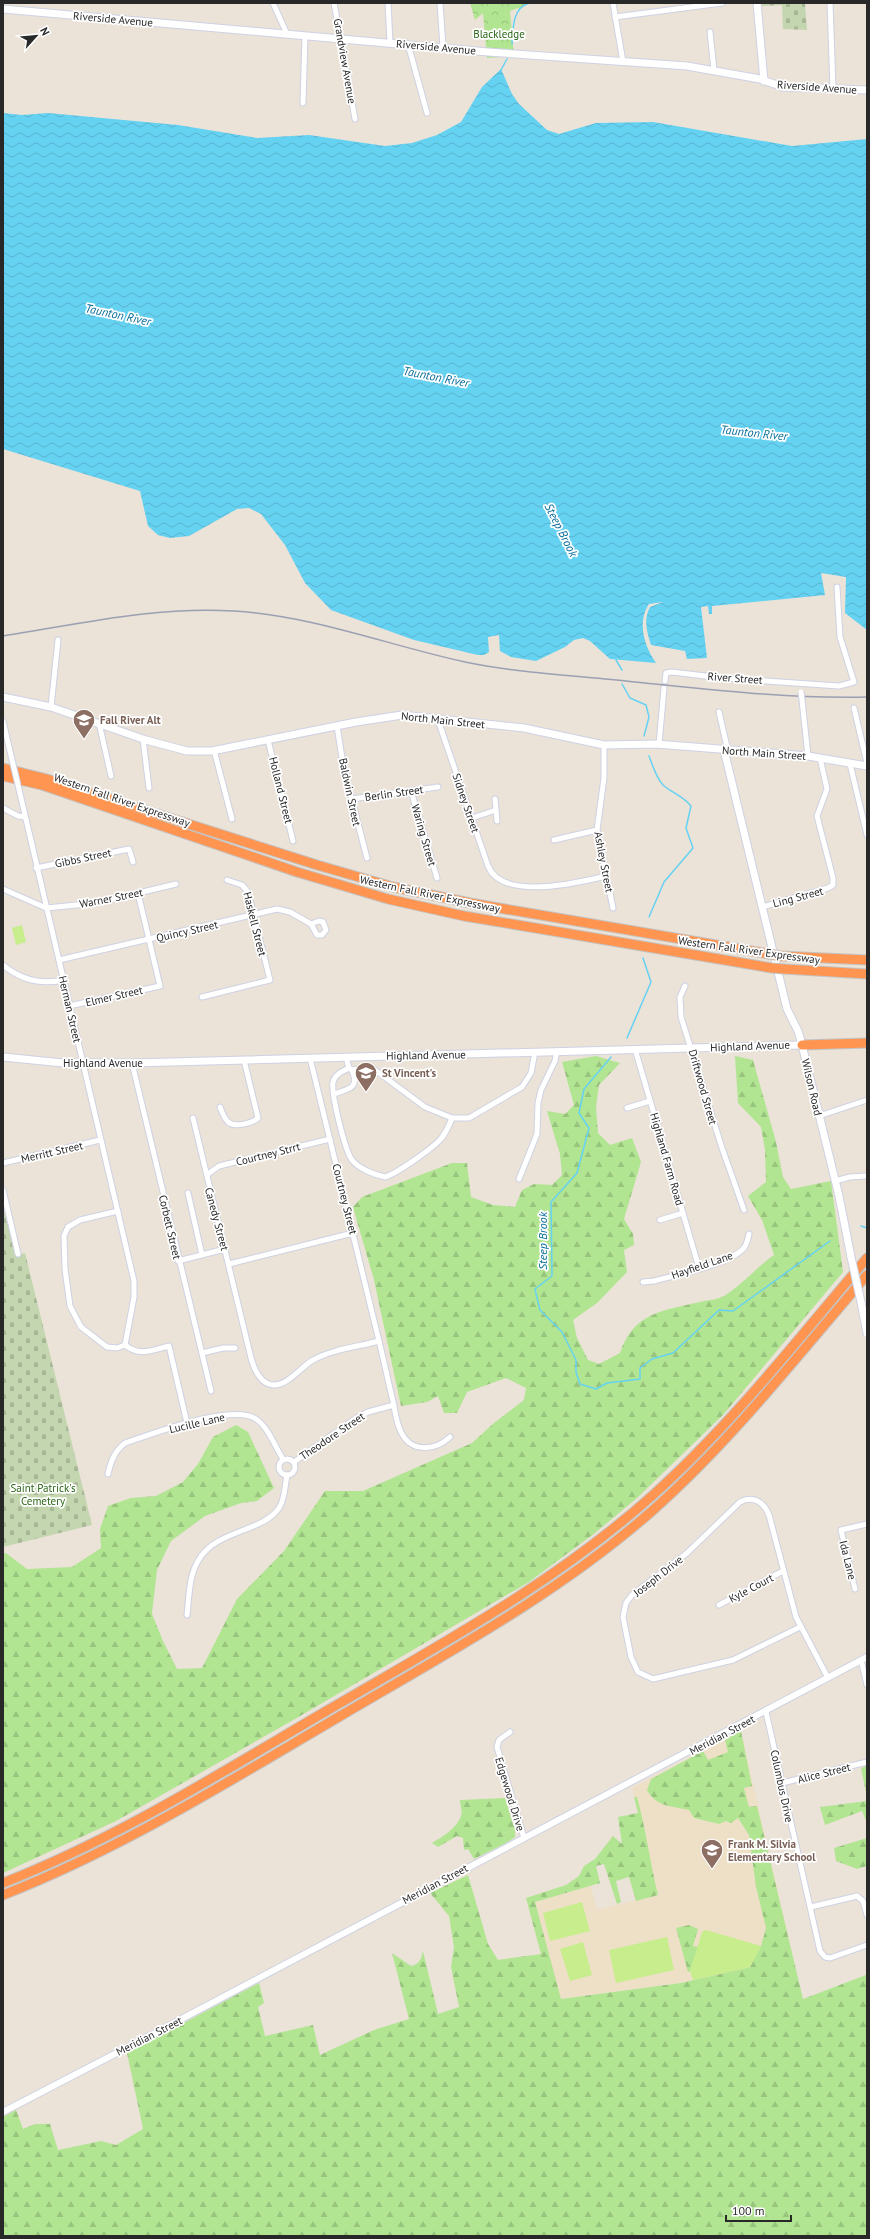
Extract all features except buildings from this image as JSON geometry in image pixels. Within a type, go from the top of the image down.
[{"type":"highway","name":"Western Fall River Expressway","points":[[3,768],[47,779],[325,867],[400,888],[470,903],[780,956],[867,960]]},
{"type":"highway","name":"Western Fall River Expressway","points":[[3,776],[42,785],[302,874],[388,899],[480,919],[784,970],[867,974]]},
{"type":"highway","points":[[802,1045],[867,1043]]},
{"type":"highway","points":[[3,1883],[92,1845],[162,1808],[490,1615],[530,1590],[582,1554],[649,1499],[711,1438],[867,1258]]},
{"type":"highway","points":[[3,1895],[81,1862],[152,1826],[499,1623],[566,1579],[641,1521],[710,1456],[867,1275]]},
{"type":"main road","points":[[757,3],[764,81]]},
{"type":"main road","name":"Riverside Avenue","points":[[3,9],[305,36],[687,66],[714,70],[764,81],[783,87],[867,90]]},
{"type":"main road","name":"North Main Street","points":[[3,697],[51,707],[143,739],[180,750],[201,752],[398,715],[524,728],[604,745],[659,744],[808,756],[867,766]]},
{"type":"main road","name":"Wilson Road","points":[[726,750],[787,1009],[798,1031],[802,1045],[835,1181],[867,1334]]},
{"type":"main road","name":"Highland Avenue","points":[[3,1058],[82,1063],[132,1063],[802,1045]]},
{"type":"street","points":[[273,3],[287,34]]},
{"type":"street","name":"Grandview Avenue","points":[[334,3],[355,119]]},
{"type":"street","points":[[388,3],[390,43]]},
{"type":"street","points":[[440,3],[443,47]]},
{"type":"street","points":[[613,3],[623,62]]},
{"type":"street","points":[[615,17],[722,3]]},
{"type":"street","points":[[830,3],[832,89]]},
{"type":"street","points":[[710,32],[714,70]]},
{"type":"street","points":[[303,103],[305,36]]},
{"type":"street","points":[[408,44],[428,113]]},
{"type":"street","name":"River Street","points":[[665,681],[666,673],[669,672],[722,678],[839,686],[854,682],[840,637],[837,587]]},
{"type":"street","points":[[51,707],[58,640]]},
{"type":"street","points":[[801,683],[808,756]]},
{"type":"street","points":[[659,744],[664,688]]},
{"type":"street","points":[[854,708],[867,763]]},
{"type":"street","name":"Wilson Road","points":[[719,712],[726,750]]},
{"type":"street","name":"Sidney Street","points":[[438,720],[489,870],[502,882],[530,888],[606,876]]},
{"type":"street","name":"Herman Street","points":[[3,721],[36,868],[118,1211],[134,1287],[125,1345]]},
{"type":"street","points":[[100,723],[111,776]]},
{"type":"street","name":"Baldwin Street","points":[[337,726],[351,799],[367,858]]},
{"type":"street","points":[[143,739],[149,788]]},
{"type":"street","name":"Holland Street","points":[[268,740],[293,841]]},
{"type":"street","name":"Ashley Street","points":[[604,745],[604,778],[597,830],[613,908]]},
{"type":"street","points":[[214,750],[232,819]]},
{"type":"street","name":"Ling Street","points":[[762,906],[828,888],[833,884],[833,878],[817,816],[827,789],[820,758]]},
{"type":"street","points":[[850,764],[867,835]]},
{"type":"street","name":"Berlin Street","points":[[351,799],[438,787]]},
{"type":"street","name":"Waring Street","points":[[412,791],[437,878]]},
{"type":"street","points":[[495,799],[498,821]]},
{"type":"street","points":[[3,808],[18,816],[25,817]]},
{"type":"street","points":[[472,818],[496,810]]},
{"type":"street","points":[[554,840],[597,830]]},
{"type":"street","name":"Gibbs Street","points":[[36,868],[129,849],[133,862]]},
{"type":"street","name":"Haskell Street","points":[[202,997],[270,980],[246,888],[227,880]]},
{"type":"street","name":"Warner Street","points":[[46,908],[97,903],[176,884]]},
{"type":"street","points":[[3,889],[46,908]]},
{"type":"street","points":[[138,893],[150,940]]},
{"type":"street","name":"Quincy Street","points":[[59,960],[150,940],[277,909],[284,910],[311,924]]},
{"type":"street","name":"Elmer Street","points":[[69,1006],[160,986],[150,940]]},
{"type":"street","points":[[3,965],[11,971],[31,981],[52,982],[63,980]]},
{"type":"street","name":"Driftwood Street","points":[[685,986],[680,997],[681,1014],[722,1148],[744,1210]]},
{"type":"street","name":"Highland Farm Road","points":[[635,1049],[699,1268]]},
{"type":"street","points":[[519,1179],[535,1140],[540,1093],[555,1061],[557,1051]]},
{"type":"street","points":[[452,1118],[446,1132],[435,1144],[397,1171],[384,1177],[360,1167],[350,1158],[335,1106],[334,1080],[340,1073],[351,1069],[367,1068],[375,1070],[425,1106],[452,1118],[469,1118],[522,1087],[531,1073],[535,1052]]},
{"type":"street","points":[[334,1094],[345,1092],[352,1087],[355,1080],[346,1057]]},
{"type":"street","name":"Courtney Street","points":[[310,1058],[401,1432],[406,1440],[413,1445],[420,1447],[436,1447],[450,1438]]},
{"type":"street","points":[[220,1107],[227,1121],[231,1124],[243,1124],[258,1118],[244,1060]]},
{"type":"street","name":"Corbett Street","points":[[132,1063],[210,1391]]},
{"type":"street","points":[[819,1116],[867,1100]]},
{"type":"street","points":[[627,1108],[650,1101]]},
{"type":"street","points":[[193,1118],[208,1174]]},
{"type":"street","name":"Courtney Strrt","points":[[208,1174],[219,1166],[330,1139]]},
{"type":"street","name":"Merritt Street","points":[[3,1163],[100,1140]]},
{"type":"street","name":"Canedy Street","points":[[208,1174],[208,1185],[229,1264]]},
{"type":"street","points":[[835,1181],[850,1177],[865,1176]]},
{"type":"street","points":[[3,1190],[18,1254]]},
{"type":"street","points":[[188,1193],[202,1255]]},
{"type":"street","points":[[118,1211],[83,1219],[68,1227],[64,1236],[65,1269],[70,1306],[81,1328],[107,1347],[117,1348],[125,1345],[133,1352],[144,1352],[169,1346],[187,1423]]},
{"type":"street","points":[[660,1220],[683,1213]]},
{"type":"street","points":[[353,1233],[229,1264],[252,1365],[258,1376],[270,1384],[282,1383],[320,1357],[379,1341]]},
{"type":"street","name":"Hayfield Lane","points":[[643,1282],[654,1281],[723,1261],[737,1253],[747,1243],[750,1234]]},
{"type":"street","points":[[178,1261],[225,1249]]},
{"type":"street","points":[[202,1353],[223,1348],[235,1348]]},
{"type":"street","name":"Theodore Street","points":[[294,1462],[356,1418],[368,1412],[394,1405]]},
{"type":"street","name":"Lucille Lane","points":[[108,1474],[117,1449],[125,1442],[187,1423],[217,1416],[250,1416],[261,1423],[283,1459]]},
{"type":"street","points":[[187,1615],[191,1579],[198,1561],[207,1548],[220,1539],[273,1514],[281,1502],[287,1475],[294,1471],[294,1462],[289,1459],[283,1459],[279,1468],[287,1475]]},
{"type":"street","name":"Joseph Drive","points":[[800,1627],[733,1660],[659,1679],[644,1676],[634,1666],[623,1620],[627,1601],[687,1553],[740,1502],[754,1500],[765,1506],[800,1627],[828,1678]]},
{"type":"street","name":"Ida Lane","points":[[855,1589],[841,1530],[867,1524]]},
{"type":"street","name":"Kyle Court","points":[[719,1605],[783,1571]]},
{"type":"street","points":[[864,1658],[867,1686]]},
{"type":"street","name":"Meridian Street","points":[[3,2112],[166,2028],[524,1838],[766,1712],[864,1658]]},
{"type":"street","name":"Columbus Drive","points":[[766,1712],[819,1946],[825,1957],[833,1958],[867,1945]]},
{"type":"street","name":"Edgewood Drive","points":[[510,1732],[499,1740],[497,1747],[524,1838]]},
{"type":"street","name":"Alice Street","points":[[782,1783],[867,1762]]},
{"type":"street","points":[[811,1906],[857,1896],[863,1900],[867,1916]]},
{"type":"shaded area","name":"Frank M. Silvia Elementary School","points":[[741,1731],[793,1957],[681,1983],[553,2000],[526,1898],[589,1878],[597,1910],[658,1895],[632,1788]]},
{"type":"green space","name":"Blackledge","points":[[470,3],[524,3],[524,6],[510,11],[514,56],[487,58],[483,13],[475,20]]},
{"type":"green space","points":[[762,3],[805,3],[807,30],[783,29],[782,5],[762,6]]},
{"type":"green space","points":[[22,925],[26,942],[16,945],[12,928]]},
{"type":"green space","points":[[596,1056],[620,1063],[599,1085],[596,1107],[598,1133],[610,1145],[632,1138],[641,1162],[624,1219],[633,1234],[634,1245],[624,1250],[627,1272],[597,1303],[573,1320],[577,1338],[588,1360],[599,1364],[620,1353],[626,1339],[633,1329],[641,1321],[651,1316],[662,1311],[724,1296],[737,1287],[774,1255],[762,1220],[748,1196],[766,1182],[765,1150],[761,1127],[738,1103],[735,1056],[753,1060],[776,1142],[783,1177],[791,1189],[831,1181],[843,1272],[723,1415],[637,1498],[595,1533],[529,1582],[295,1719],[116,1821],[3,1873],[3,1553],[6,1553],[27,1569],[72,1567],[101,1548],[100,1529],[108,1506],[131,1498],[156,1496],[183,1482],[198,1464],[213,1437],[236,1425],[248,1432],[274,1488],[257,1501],[241,1503],[205,1516],[171,1541],[157,1570],[152,1614],[163,1641],[177,1669],[202,1668],[237,1599],[284,1551],[325,1491],[363,1491],[472,1443],[494,1423],[524,1400],[526,1388],[506,1378],[467,1392],[457,1413],[444,1413],[438,1396],[427,1402],[401,1406],[374,1280],[353,1207],[362,1197],[452,1163],[467,1163],[471,1197],[493,1205],[515,1207],[522,1190],[534,1184],[552,1185],[562,1175],[560,1154],[547,1111],[565,1114],[574,1105],[562,1062]]},
{"type":"green space","name":"Saint Patrick's Cemetery","points":[[3,1205],[15,1256],[25,1253],[92,1525],[3,1547]]},
{"type":"green space","points":[[741,1731],[752,1786],[744,1788],[749,1807],[757,1806],[803,1999],[866,1975],[867,1976],[867,2236],[3,2236],[3,2117],[16,2110],[23,2129],[35,2124],[50,2124],[58,2150],[101,2141],[116,2145],[143,2129],[127,2053],[259,1983],[264,2003],[258,2007],[265,2036],[313,2025],[320,2055],[374,2030],[409,2019],[392,1953],[411,1966],[420,1961],[423,1951],[438,2014],[459,2007],[451,1967],[454,1947],[449,1916],[430,1893],[468,1875],[488,1944],[498,1960],[541,1954],[526,1898],[566,1885],[579,1876],[584,1866],[595,1859],[613,1836],[622,1844],[618,1817],[638,1813],[634,1797],[637,1797],[640,1809],[658,1895],[636,1901],[629,1877],[616,1881],[621,1902],[617,1904],[604,1864],[596,1866],[600,1883],[535,1902],[561,1999],[681,1983],[750,1967],[761,1946],[766,1928],[756,1887],[749,1835],[738,1818],[731,1823],[726,1821],[719,1824],[694,1818],[689,1810],[660,1803],[651,1796],[647,1790],[651,1779],[703,1751],[708,1760],[728,1752],[725,1740]]},
{"type":"green space","points":[[867,1766],[867,1797],[861,1768]]},
{"type":"green space","points":[[505,1798],[515,1830],[503,1833],[506,1843],[474,1859],[468,1849],[464,1850],[463,1838],[457,1836],[438,1847],[432,1843],[449,1832],[459,1820],[462,1813],[460,1800]]},
{"type":"green space","points":[[867,1801],[867,1823],[862,1811],[825,1825],[820,1807]]},
{"type":"green space","points":[[515,1830],[515,1837],[506,1843],[503,1833]]},
{"type":"green space","points":[[867,1838],[867,1866],[857,1869],[836,1861],[834,1848]]},
{"type":"green space","points":[[582,1902],[590,1931],[550,1941],[543,1913]]},
{"type":"green space","points":[[689,1925],[698,1929],[693,1946],[698,1947],[690,1971],[688,1972],[676,1928]]},
{"type":"green space","points":[[706,1930],[761,1946],[750,1967],[693,1980],[690,1971],[702,1932]]},
{"type":"green space","points":[[667,1937],[674,1970],[616,1983],[609,1950]]},
{"type":"green space","points":[[583,1942],[592,1975],[570,1981],[560,1949]]},
{"type":"water","name":"Taunton River","points":[[501,69],[512,94],[519,104],[547,130],[559,134],[596,123],[653,122],[792,146],[867,139],[867,630],[845,613],[846,577],[821,573],[825,595],[712,606],[712,614],[709,614],[708,606],[701,607],[707,658],[687,659],[685,651],[651,645],[646,626],[648,612],[650,607],[663,602],[649,604],[643,618],[645,642],[656,663],[610,659],[590,641],[583,638],[574,640],[565,647],[536,661],[511,657],[500,651],[499,635],[488,637],[489,652],[484,655],[478,655],[414,640],[331,610],[305,583],[285,545],[261,514],[249,508],[237,509],[189,536],[170,538],[158,535],[148,526],[140,491],[3,449],[3,113],[22,115],[48,113],[178,125],[257,138],[309,135],[385,146],[412,143],[437,135],[461,122],[482,87]]},
{"type":"waterway","points":[[512,44],[513,26],[516,14],[523,6],[529,3]]},
{"type":"waterway","points":[[501,70],[507,59]]},
{"type":"waterway","name":"Steep Brook","points":[[616,660],[622,670]]},
{"type":"waterway","name":"Steep Brook","points":[[622,684],[630,698],[646,705],[649,717],[644,736]]},
{"type":"waterway","name":"Steep Brook","points":[[649,756],[658,779],[663,785],[691,806],[686,828],[693,848],[664,882],[649,917]]},
{"type":"waterway","name":"Steep Brook","points":[[627,1038],[651,982],[643,958]]},
{"type":"waterway","name":"Steep Brook","points":[[611,1057],[584,1089],[579,1113],[589,1128],[577,1173],[551,1202],[552,1276],[535,1289],[540,1310],[562,1332],[576,1360],[576,1372],[580,1384],[596,1389],[607,1383],[640,1379],[640,1368],[652,1359],[673,1353],[719,1310],[733,1311],[830,1241]]},
{"type":"waterway","name":"Steep Brook","points":[[861,1226],[867,1228]]},
{"type":"railway","points":[[3,636],[118,617],[176,611],[234,611],[264,614],[322,625],[465,662],[505,669],[746,693],[867,697]]},
{"type":"place","name":"Fall River Alt","points":[[84,740]]},
{"type":"place","name":"St Vincent's","points":[[366,1092]]},
{"type":"place","name":"Frank M. Silvia Elementary School","points":[[712,1870]]}]
